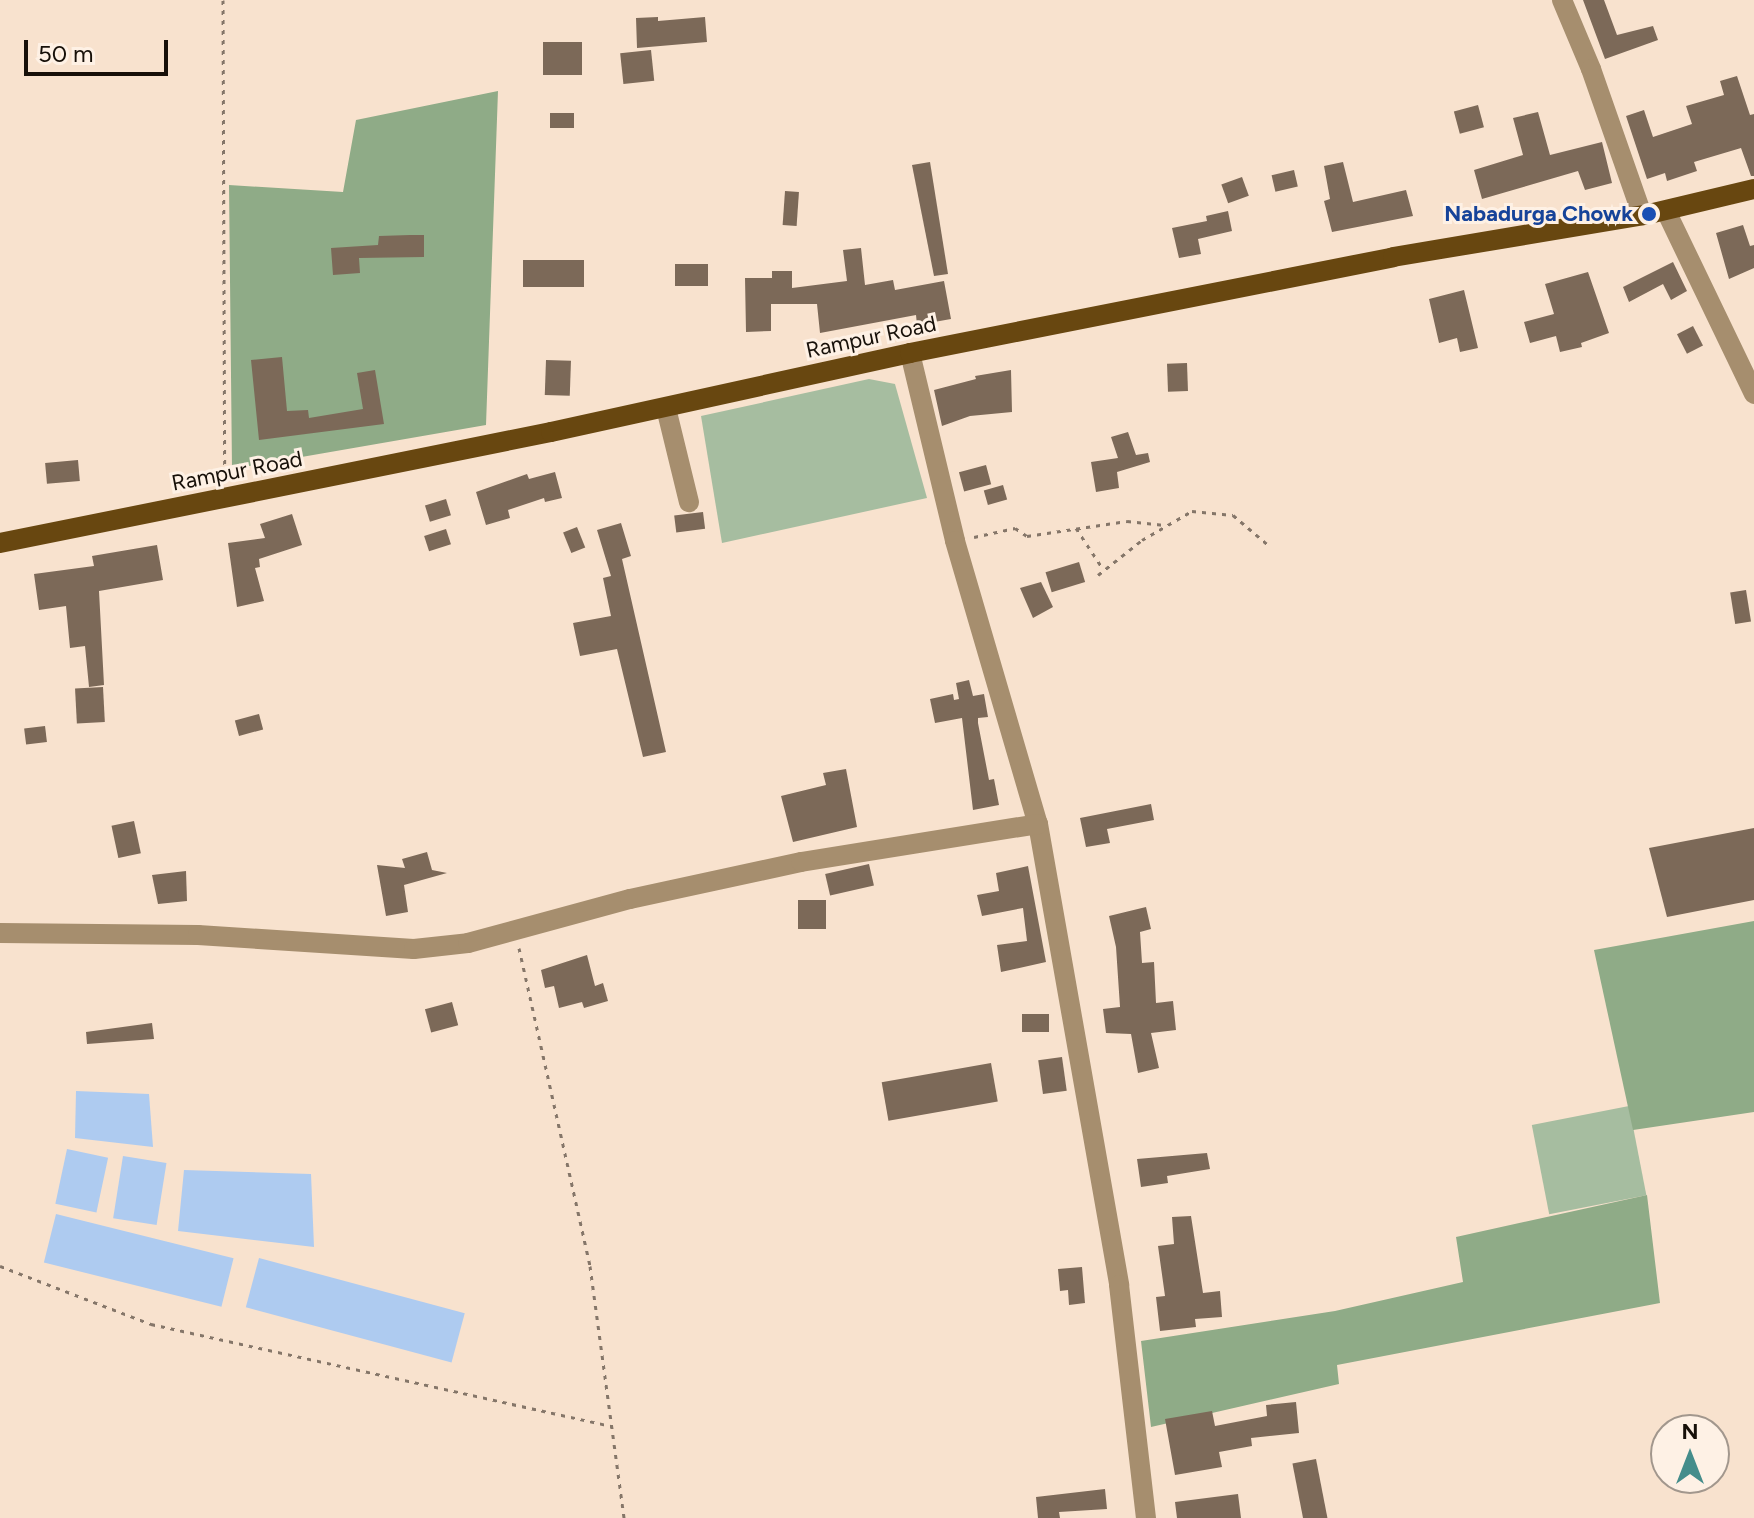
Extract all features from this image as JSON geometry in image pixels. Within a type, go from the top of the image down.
[{"type":"main road","name":"Rampur Road","points":[[0,543],[666,408],[910,353],[1393,257],[1666,211],[1754,189]]},
{"type":"street","points":[[1562,0],[1591,69],[1642,215]]},
{"type":"street","points":[[1666,211],[1754,394]]},
{"type":"street","points":[[910,353],[955,541],[1038,824],[1119,1285],[1146,1518]]},
{"type":"street","points":[[666,408],[689,502]]},
{"type":"street","points":[[0,933],[198,935],[414,949],[468,943],[630,899],[801,862],[1038,824]]},
{"type":"path","points":[[223,0],[225,497]]},
{"type":"path","points":[[1098,575],[1165,525],[1192,511],[1233,515],[1267,544]]},
{"type":"path","points":[[955,541],[1015,528],[1027,536],[1127,521],[1165,525]]},
{"type":"path","points":[[1076,528],[1104,570]]},
{"type":"path","points":[[515,930],[590,1266],[624,1518]]},
{"type":"path","points":[[0,1266],[151,1324],[612,1426]]},
{"type":"green space","points":[[498,91],[486,425],[232,469],[229,185],[343,192],[356,120]]},
{"type":"green space","points":[[869,379],[895,384],[927,498],[722,543],[701,416]]},
{"type":"green space","points":[[1754,921],[1754,1112],[1633,1130],[1594,950]]},
{"type":"green space","points":[[1629,1106],[1646,1195],[1549,1214],[1532,1125]]},
{"type":"green space","points":[[1647,1195],[1660,1303],[1337,1365],[1339,1384],[1151,1427],[1141,1341],[1335,1311],[1463,1282],[1456,1237]]},
{"type":"water","points":[[76,1091],[149,1094],[153,1147],[75,1138]]},
{"type":"water","points":[[67,1149],[108,1158],[96,1213],[55,1204]]},
{"type":"water","points":[[123,1156],[166,1163],[157,1225],[113,1218]]},
{"type":"water","points":[[184,1170],[311,1174],[314,1247],[178,1231]]},
{"type":"water","points":[[56,1214],[234,1258],[221,1307],[44,1263]]},
{"type":"water","points":[[259,1258],[465,1313],[452,1362],[246,1307]]},
{"type":"building","points":[[1583,0],[1604,0],[1617,35],[1653,26],[1658,40],[1605,59]]},
{"type":"building","points":[[658,17],[658,21],[705,17],[707,42],[637,48],[636,18]]},
{"type":"building","points":[[543,42],[582,42],[582,75],[543,75]]},
{"type":"building","points":[[651,50],[654,81],[623,84],[620,53]]},
{"type":"building","points":[[1737,76],[1750,115],[1754,114],[1754,176],[1751,176],[1741,148],[1694,162],[1697,171],[1667,181],[1665,173],[1647,179],[1626,116],[1644,110],[1653,137],[1692,124],[1686,106],[1724,95],[1720,81]]},
{"type":"building","points":[[1478,105],[1484,127],[1460,134],[1454,111]]},
{"type":"building","points":[[1538,112],[1550,155],[1602,142],[1612,183],[1585,190],[1578,171],[1482,199],[1474,170],[1523,155],[1513,118]]},
{"type":"building","points":[[550,113],[574,113],[574,128],[550,128]]},
{"type":"building","points":[[930,162],[948,274],[934,276],[912,165]]},
{"type":"building","points":[[1343,162],[1353,202],[1406,190],[1413,216],[1332,232],[1324,201],[1330,199],[1324,166]]},
{"type":"building","points":[[1294,170],[1298,187],[1275,192],[1272,175]]},
{"type":"building","points":[[1242,177],[1249,196],[1228,203],[1221,185]]},
{"type":"building","points":[[785,191],[799,192],[797,226],[783,225]]},
{"type":"building","points":[[1228,211],[1232,231],[1198,239],[1201,254],[1179,258],[1172,228],[1207,221],[1206,216]]},
{"type":"building","points":[[1743,225],[1750,246],[1754,245],[1754,268],[1729,279],[1716,233]]},
{"type":"building","points":[[424,235],[424,257],[359,258],[360,273],[333,275],[331,248],[378,245],[379,236]]},
{"type":"building","points":[[861,248],[865,285],[893,280],[895,290],[944,281],[951,319],[917,325],[916,315],[820,333],[817,304],[771,304],[771,331],[746,332],[745,278],[772,278],[772,271],[792,271],[792,288],[847,281],[843,250]]},
{"type":"building","points":[[523,260],[584,260],[584,287],[523,287]]},
{"type":"building","points":[[1673,262],[1687,291],[1671,300],[1663,284],[1629,302],[1623,287]]},
{"type":"building","points":[[675,264],[708,264],[708,286],[675,286]]},
{"type":"building","points":[[1588,272],[1609,333],[1581,343],[1582,347],[1560,352],[1556,336],[1530,343],[1524,322],[1554,314],[1545,284]]},
{"type":"building","points":[[1464,290],[1478,348],[1460,352],[1457,338],[1439,343],[1429,299]]},
{"type":"building","points":[[1693,326],[1703,346],[1687,354],[1677,334]]},
{"type":"building","points":[[282,357],[287,411],[308,410],[309,418],[363,409],[357,373],[375,370],[384,424],[259,440],[251,360]]},
{"type":"building","points":[[546,360],[571,361],[570,396],[545,395]]},
{"type":"building","points":[[1187,363],[1188,391],[1168,392],[1167,364]]},
{"type":"building","points":[[1011,370],[1012,412],[970,416],[942,426],[934,390],[976,379],[975,376]]},
{"type":"building","points":[[1128,432],[1136,455],[1148,453],[1150,462],[1117,472],[1119,488],[1096,492],[1091,462],[1118,458],[1111,437]]},
{"type":"building","points":[[78,460],[80,481],[47,484],[45,463]]},
{"type":"building","points":[[986,465],[991,484],[964,492],[959,472]]},
{"type":"building","points":[[555,472],[562,498],[545,502],[544,498],[508,510],[510,518],[486,525],[476,492],[527,474],[529,479]]},
{"type":"building","points":[[1003,485],[1007,499],[988,505],[984,491]]},
{"type":"building","points":[[446,499],[451,515],[430,522],[425,505]]},
{"type":"building","points":[[703,512],[705,529],[676,532],[674,516]]},
{"type":"building","points":[[292,514],[302,545],[259,559],[260,567],[255,568],[264,601],[237,607],[228,543],[265,538],[260,524]]},
{"type":"building","points":[[621,523],[631,556],[622,559],[666,752],[643,757],[617,649],[580,656],[573,623],[611,616],[603,578],[611,576],[597,530]]},
{"type":"building","points":[[577,527],[585,547],[571,553],[563,533]]},
{"type":"building","points":[[446,529],[451,544],[429,551],[424,536]]},
{"type":"building","points":[[157,545],[163,580],[99,591],[104,685],[89,687],[85,646],[70,648],[66,606],[39,610],[34,574],[94,566],[92,556]]},
{"type":"building","points":[[1079,562],[1085,582],[1052,592],[1046,572]]},
{"type":"building","points":[[1041,582],[1053,607],[1033,618],[1020,588]]},
{"type":"building","points":[[1746,590],[1751,622],[1735,624],[1730,593]]},
{"type":"building","points":[[969,680],[973,696],[984,694],[988,717],[978,718],[978,723],[989,780],[994,779],[999,805],[973,810],[962,718],[935,723],[930,699],[953,694],[954,700],[959,699],[956,683]]},
{"type":"building","points":[[103,687],[105,722],[77,723],[75,688]]},
{"type":"building","points":[[259,714],[263,729],[239,736],[235,720]]},
{"type":"building","points":[[45,726],[47,742],[26,744],[24,729]]},
{"type":"building","points":[[846,769],[857,827],[793,842],[781,796],[826,785],[823,773]]},
{"type":"building","points":[[1151,804],[1154,820],[1107,829],[1110,843],[1086,847],[1080,818]]},
{"type":"building","points":[[134,821],[141,853],[118,858],[112,826]]},
{"type":"building","points":[[1754,828],[1754,900],[1667,917],[1649,848]]},
{"type":"building","points":[[427,852],[432,870],[447,873],[404,885],[408,912],[386,916],[377,865],[405,868],[402,859]]},
{"type":"building","points":[[869,864],[874,885],[830,896],[825,874]]},
{"type":"building","points":[[1028,866],[1046,962],[1001,972],[997,945],[1027,941],[1023,908],[982,916],[977,895],[999,891],[996,873]]},
{"type":"building","points":[[186,871],[187,901],[158,904],[152,875]]},
{"type":"building","points":[[798,900],[826,900],[826,929],[798,929]]},
{"type":"building","points":[[1146,907],[1151,929],[1140,932],[1142,963],[1154,962],[1156,1003],[1173,1001],[1176,1030],[1151,1033],[1159,1068],[1138,1073],[1131,1034],[1106,1033],[1103,1009],[1120,1007],[1116,947],[1109,916]]},
{"type":"building","points":[[587,955],[595,986],[603,983],[608,1001],[584,1008],[582,1002],[559,1008],[554,986],[545,988],[541,970]]},
{"type":"building","points":[[452,1002],[458,1025],[431,1032],[425,1009]]},
{"type":"building","points":[[1022,1014],[1049,1014],[1049,1032],[1022,1032]]},
{"type":"building","points":[[152,1023],[154,1039],[87,1044],[86,1032]]},
{"type":"building","points":[[1062,1057],[1067,1091],[1043,1094],[1038,1060]]},
{"type":"building","points":[[991,1063],[998,1101],[888,1121],[882,1082]]},
{"type":"building","points":[[1207,1153],[1210,1169],[1167,1176],[1168,1183],[1141,1187],[1137,1159]]},
{"type":"building","points":[[1191,1216],[1203,1293],[1220,1291],[1222,1317],[1195,1319],[1196,1327],[1160,1331],[1156,1297],[1165,1296],[1158,1246],[1174,1244],[1172,1217]]},
{"type":"building","points":[[1082,1267],[1085,1303],[1069,1305],[1068,1290],[1060,1291],[1058,1269]]},
{"type":"building","points":[[1296,1402],[1299,1433],[1251,1438],[1252,1446],[1219,1452],[1222,1467],[1175,1475],[1165,1419],[1212,1411],[1215,1426],[1267,1416],[1266,1405]]},
{"type":"building","points":[[1316,1459],[1327,1518],[1303,1518],[1292,1464]]},
{"type":"building","points":[[1105,1489],[1107,1509],[1059,1512],[1060,1518],[1038,1518],[1036,1497]]},
{"type":"building","points":[[1238,1494],[1241,1518],[1177,1518],[1175,1502]]},
{"type":"place","name":"Nabadurga Chowk","points":[[1649,214]]}]
